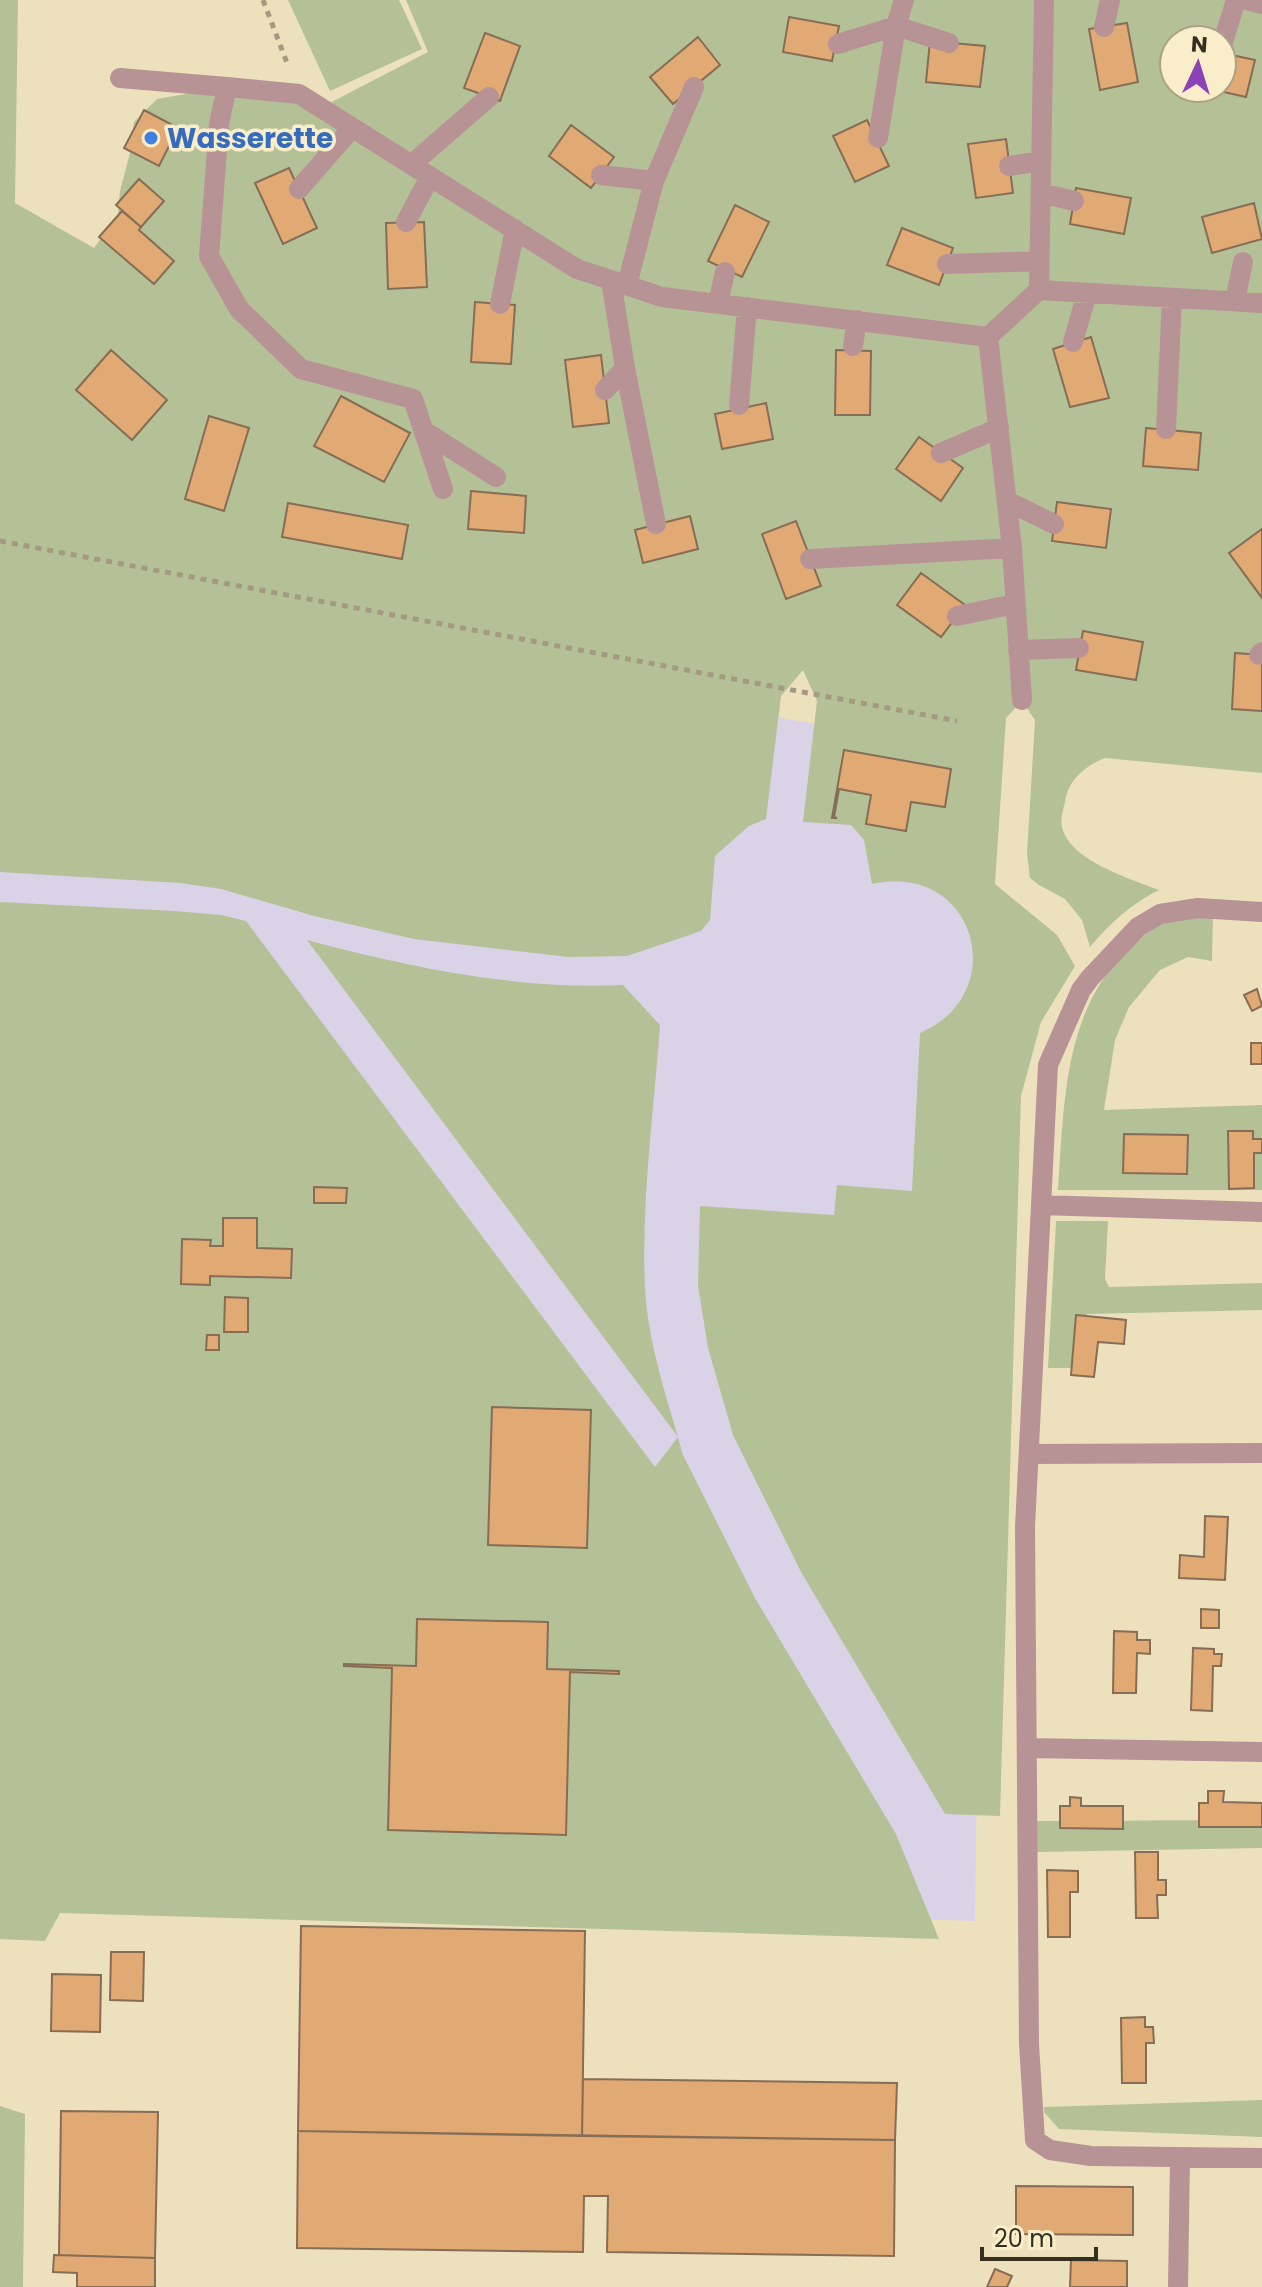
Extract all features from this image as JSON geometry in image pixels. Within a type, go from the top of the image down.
[{"type":"lane","points":[[878,138],[896,26],[904,0]]},
{"type":"lane","points":[[1039,290],[1044,0]]},
{"type":"lane","points":[[1104,27],[1110,0]]},
{"type":"lane","points":[[1229,24],[1236,0]]},
{"type":"lane","points":[[1247,0],[1262,4]]},
{"type":"lane","points":[[838,44],[896,26],[949,43]]},
{"type":"lane","points":[[120,78],[299,94],[577,269],[662,297],[988,337]]},
{"type":"lane","points":[[227,87],[219,124],[209,256],[239,309],[301,369],[413,399],[443,489]]},
{"type":"lane","points":[[656,524],[625,368],[619,283],[654,181],[694,87]]},
{"type":"lane","points":[[411,165],[489,97]]},
{"type":"lane","points":[[299,189],[352,128]]},
{"type":"lane","points":[[1009,166],[1041,161]]},
{"type":"lane","points":[[601,175],[654,181]]},
{"type":"lane","points":[[406,222],[430,177]]},
{"type":"lane","points":[[1041,193],[1074,201]]},
{"type":"lane","points":[[500,304],[515,229]]},
{"type":"lane","points":[[947,264],[1039,261]]},
{"type":"lane","points":[[1235,301],[1243,262]]},
{"type":"lane","points":[[718,303],[725,272]]},
{"type":"lane","points":[[988,337],[1039,290],[1262,303]]},
{"type":"lane","points":[[1073,342],[1087,293]]},
{"type":"lane","points":[[1166,429],[1172,298]]},
{"type":"lane","points":[[739,405],[747,307]]},
{"type":"lane","points":[[853,346],[857,320]]},
{"type":"lane","points":[[988,337],[1012,548],[1022,700]]},
{"type":"lane","points":[[605,390],[625,368]]},
{"type":"lane","points":[[941,453],[999,428]]},
{"type":"lane","points":[[424,431],[496,477]]},
{"type":"lane","points":[[1007,501],[1054,524]]},
{"type":"lane","points":[[810,559],[1012,548]]},
{"type":"lane","points":[[957,616],[1015,604]]},
{"type":"lane","points":[[1018,650],[1079,648]]},
{"type":"lane","points":[[1262,912],[1198,908],[1160,914],[1138,927],[1081,990],[1048,1065],[1025,1527],[1029,2044],[1035,2140],[1050,2150],[1067,2154],[1262,2158]]},
{"type":"lane","points":[[1041,1205],[1262,1212]]},
{"type":"lane","points":[[1029,1454],[1262,1453]]},
{"type":"lane","points":[[1027,1748],[1262,1752]]},
{"type":"lane","points":[[1178,2287],[1180,2158]]},
{"type":"path","points":[[263,0],[299,94]]},
{"type":"path","points":[[0,541],[957,721]]},
{"type":"shaded area","points":[[0,584],[991,754],[975,1921],[0,1892]]},
{"type":"green space","points":[[0,0],[18,0],[15,203],[94,248],[118,214],[134,122],[157,99],[227,87],[320,108],[428,52],[406,0],[1262,0],[1262,773],[1105,758],[1079,775],[1067,794],[1062,815],[1062,827],[1067,839],[1076,850],[1102,867],[1159,890],[1122,915],[1090,947],[1082,920],[1065,899],[1030,878],[1027,854],[1035,720],[1022,701],[1006,718],[995,884],[1057,935],[1075,966],[1041,1022],[1021,1096],[1000,1816],[945,1814],[801,1572],[733,1435],[708,1348],[698,1285],[700,1206],[834,1215],[837,1185],[912,1191],[920,1033],[949,1014],[966,990],[973,962],[970,935],[957,910],[936,892],[907,882],[872,884],[864,840],[851,825],[803,822],[817,701],[803,670],[781,696],[766,819],[749,826],[715,856],[710,920],[701,931],[627,956],[568,957],[414,939],[314,916],[221,889],[180,883],[0,872]]},
{"type":"green space","points":[[288,0],[399,0],[422,49],[330,91]]},
{"type":"green space","points":[[0,902],[175,911],[221,915],[246,921],[655,1467],[678,1437],[683,1455],[755,1598],[896,1834],[939,1939],[60,1913],[45,1941],[0,1939]]},
{"type":"green space","points":[[1213,915],[1212,961],[1188,957],[1160,970],[1129,1007],[1115,1040],[1104,1110],[1262,1105],[1262,1190],[1058,1190],[1066,1090],[1081,1025],[1093,995],[1111,968],[1158,924]]},
{"type":"green space","points":[[307,940],[423,967],[503,980],[583,986],[623,985],[660,1025],[646,1189],[645,1288],[654,1351],[678,1437]]},
{"type":"green space","points":[[1056,1221],[1108,1221],[1105,1279],[1109,1287],[1262,1283],[1262,1310],[1087,1314],[1089,1368],[1048,1368]]},
{"type":"green space","points":[[1262,1820],[1262,1848],[1036,1852],[1035,1821]]},
{"type":"green space","points":[[1262,2100],[1262,2137],[1059,2129],[1044,2112],[1044,2107]]},
{"type":"green space","points":[[0,2106],[25,2114],[23,2287],[0,2287]]},
{"type":"building","points":[[789,17],[839,26],[832,61],[783,52]]},
{"type":"building","points":[[1127,23],[1138,82],[1100,90],[1089,29]]},
{"type":"building","points":[[485,33],[520,46],[500,101],[464,88]]},
{"type":"building","points":[[698,37],[720,65],[673,104],[650,77]]},
{"type":"building","points":[[930,41],[985,46],[980,87],[926,82]]},
{"type":"building","points":[[1238,56],[1255,60],[1246,97],[1238,95]]},
{"type":"building","points":[[144,110],[178,128],[159,166],[124,148]]},
{"type":"building","points":[[867,120],[889,166],[855,182],[833,136]]},
{"type":"building","points":[[571,125],[614,157],[591,188],[549,156]]},
{"type":"building","points":[[1006,139],[1013,193],[976,198],[968,144]]},
{"type":"building","points":[[289,168],[317,228],[283,244],[255,183]]},
{"type":"building","points":[[139,179],[164,201],[141,227],[116,205]]},
{"type":"building","points":[[1076,188],[1131,198],[1124,234],[1070,224]]},
{"type":"building","points":[[1254,203],[1262,239],[1212,253],[1202,217]]},
{"type":"building","points":[[735,205],[769,222],[742,277],[708,261]]},
{"type":"building","points":[[122,211],[174,261],[154,284],[99,237]]},
{"type":"building","points":[[424,222],[427,287],[388,289],[386,223]]},
{"type":"building","points":[[902,228],[953,248],[939,285],[887,265]]},
{"type":"building","points":[[475,302],[515,305],[511,364],[471,362]]},
{"type":"building","points":[[1091,337],[1109,398],[1070,407],[1053,349]]},
{"type":"building","points":[[111,350],[167,400],[132,440],[76,390]]},
{"type":"building","points":[[836,350],[871,351],[870,415],[835,415]]},
{"type":"building","points":[[601,355],[609,423],[573,427],[565,360]]},
{"type":"building","points":[[341,396],[410,433],[384,482],[314,446]]},
{"type":"building","points":[[766,403],[773,439],[722,449],[715,414]]},
{"type":"building","points":[[209,416],[249,428],[224,511],[185,499]]},
{"type":"building","points":[[1146,428],[1201,433],[1198,470],[1143,466]]},
{"type":"building","points":[[919,437],[963,468],[941,501],[896,469]]},
{"type":"building","points":[[471,491],[526,496],[524,533],[468,529]]},
{"type":"building","points":[[1057,502],[1111,509],[1106,548],[1052,541]]},
{"type":"building","points":[[288,503],[408,525],[402,559],[282,537]]},
{"type":"building","points":[[690,516],[698,549],[643,563],[635,530]]},
{"type":"building","points":[[796,521],[821,586],[786,599],[762,534]]},
{"type":"building","points":[[1262,529],[1262,598],[1229,553]]},
{"type":"building","points":[[921,573],[965,605],[941,637],[897,605]]},
{"type":"building","points":[[1083,631],[1143,642],[1136,680],[1076,670]]},
{"type":"building","points":[[1235,653],[1262,655],[1262,711],[1232,709]]},
{"type":"building","points":[[844,750],[951,769],[945,807],[911,802],[906,831],[866,824],[871,795],[839,789],[834,817],[837,818],[832,818]]},
{"type":"building","points":[[1257,989],[1262,1006],[1252,1011],[1244,995]]},
{"type":"building","points":[[1251,1043],[1262,1043],[1262,1064],[1251,1064]]},
{"type":"building","points":[[1228,1131],[1253,1131],[1253,1139],[1262,1139],[1262,1153],[1254,1153],[1254,1188],[1229,1189]]},
{"type":"building","points":[[1124,1134],[1188,1135],[1187,1174],[1123,1173]]},
{"type":"building","points":[[314,1187],[347,1188],[346,1203],[314,1203]]},
{"type":"building","points":[[223,1218],[257,1218],[257,1248],[292,1249],[291,1278],[210,1276],[210,1285],[181,1284],[182,1239],[211,1240],[210,1246],[223,1246]]},
{"type":"building","points":[[225,1297],[248,1298],[248,1332],[224,1332]]},
{"type":"building","points":[[1076,1315],[1126,1320],[1124,1344],[1098,1342],[1094,1377],[1071,1375]]},
{"type":"building","points":[[207,1335],[219,1335],[219,1350],[206,1350]]},
{"type":"building","points":[[492,1407],[591,1410],[587,1548],[488,1545]]},
{"type":"building","points":[[1205,1516],[1228,1517],[1225,1580],[1179,1578],[1180,1555],[1204,1557]]},
{"type":"building","points":[[1201,1609],[1219,1610],[1219,1628],[1201,1628]]},
{"type":"building","points":[[417,1619],[548,1622],[547,1669],[619,1671],[619,1674],[570,1672],[566,1835],[388,1830],[392,1668],[344,1664],[416,1666]]},
{"type":"building","points":[[1114,1631],[1137,1632],[1137,1640],[1150,1640],[1150,1654],[1137,1653],[1136,1693],[1113,1693]]},
{"type":"building","points":[[1193,1648],[1214,1649],[1214,1654],[1222,1654],[1221,1666],[1213,1666],[1212,1711],[1191,1710]]},
{"type":"building","points":[[1208,1791],[1224,1791],[1223,1802],[1262,1803],[1262,1827],[1199,1827],[1199,1803],[1208,1803]]},
{"type":"building","points":[[1070,1797],[1081,1798],[1081,1806],[1123,1806],[1123,1829],[1060,1828],[1060,1806],[1070,1806]]},
{"type":"building","points":[[1135,1852],[1158,1852],[1158,1880],[1166,1880],[1166,1895],[1157,1895],[1158,1918],[1136,1918]]},
{"type":"building","points":[[1047,1870],[1078,1871],[1078,1892],[1070,1892],[1070,1937],[1048,1937]]},
{"type":"building","points":[[301,1926],[585,1931],[582,2136],[298,2131]]},
{"type":"building","points":[[111,1952],[144,1952],[143,2001],[110,2000]]},
{"type":"building","points":[[52,1974],[101,1975],[100,2032],[51,2031]]},
{"type":"building","points":[[1145,2017],[1145,2027],[1153,2027],[1154,2043],[1146,2043],[1146,2083],[1122,2083],[1121,2018]]},
{"type":"building","points":[[583,2079],[897,2083],[895,2140],[582,2136]]},
{"type":"building","points":[[61,2111],[158,2112],[155,2258],[59,2255]]},
{"type":"building","points":[[298,2131],[895,2140],[894,2256],[607,2252],[608,2196],[584,2196],[583,2252],[297,2248]]},
{"type":"building","points":[[1016,2186],[1133,2187],[1133,2235],[1016,2234]]},
{"type":"building","points":[[54,2255],[155,2258],[155,2287],[77,2287],[77,2273],[53,2272]]},
{"type":"building","points":[[1071,2260],[1127,2261],[1127,2287],[1070,2287]]},
{"type":"building","points":[[995,2269],[1012,2276],[1007,2287],[987,2287]]},
{"type":"place","name":"Wasserette","points":[[151,138]]}]
